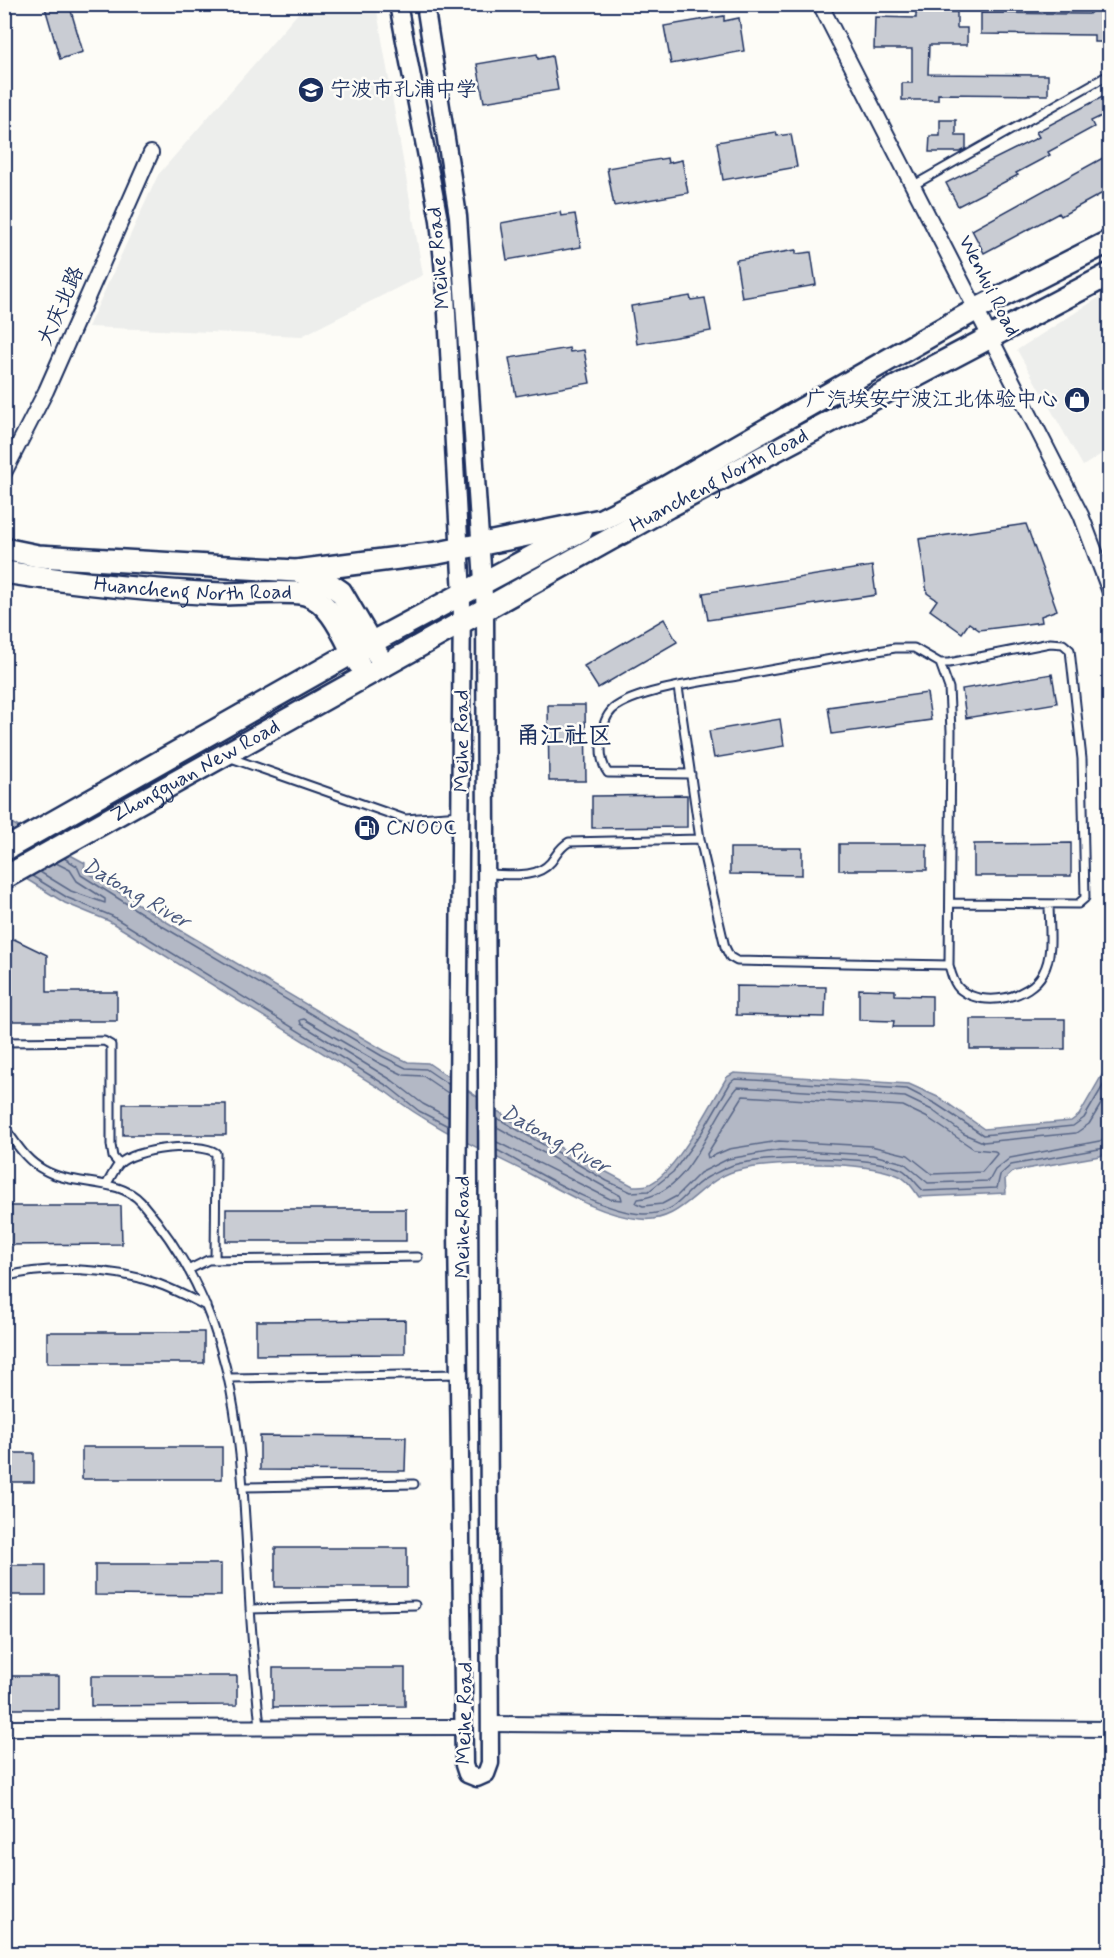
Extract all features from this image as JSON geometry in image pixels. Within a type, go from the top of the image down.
[{"type":"main road","name":"Huancheng North Road","points":[[352,653],[666,487],[977,309],[1110,242]]},
{"type":"main road","name":"Huancheng North Road","points":[[296,571],[325,581],[341,592],[385,665],[668,507],[1110,274]]},
{"type":"main road","name":"Huancheng North Road","points":[[4,549],[38,556],[296,571],[470,547],[601,520]]},
{"type":"main road","name":"Huancheng North Road","points":[[4,572],[49,579],[221,594],[304,594],[323,605],[339,626],[365,675]]},
{"type":"main road","name":"Zhongguan New Road","points":[[4,850],[352,653]]},
{"type":"main road","name":"Zhongguan New Road","points":[[4,878],[385,665]]},
{"type":"street","name":"Meihe Road","points":[[398,4],[439,220],[470,547],[483,584],[485,610],[485,1168],[489,1768],[486,1774],[477,1778],[467,1774],[464,1765],[459,1374],[458,1084],[462,595],[470,547],[458,216],[425,4]]},
{"type":"street","name":"Wenhui Road","points":[[820,4],[1081,515],[1110,592]]},
{"type":"street","name":"大庆北路","points":[[4,473],[46,391],[151,153]]},
{"type":"street","points":[[489,1724],[1110,1729]]},
{"type":"street","points":[[4,1728],[464,1727]]},
{"type":"lane","points":[[914,185],[1110,74]]},
{"type":"lane","points":[[940,663],[1050,643],[1063,644],[1070,650],[1082,759],[1084,898],[1078,904],[952,903]]},
{"type":"lane","points":[[691,774],[608,773],[602,765],[605,721],[613,709],[638,697],[678,687],[896,648],[915,648],[940,663],[949,688],[952,903],[949,965],[960,989],[977,998],[1014,995],[1033,987],[1044,973],[1049,957],[1049,904]]},
{"type":"lane","points":[[678,687],[700,838],[725,947],[730,957],[738,961],[949,965]]},
{"type":"lane","points":[[223,755],[405,819],[461,815]]},
{"type":"lane","points":[[485,874],[527,874],[540,871],[551,862],[558,848],[569,842],[700,838]]},
{"type":"lane","points":[[4,1042],[104,1041],[111,1045],[111,1145],[112,1157],[119,1164]]},
{"type":"lane","points":[[4,1127],[20,1152],[44,1171],[79,1183],[122,1188],[139,1200],[189,1269],[215,1325],[229,1378],[241,1452],[250,1609],[260,1727]]},
{"type":"lane","points":[[106,1185],[119,1164],[135,1155],[169,1148],[210,1149],[216,1153],[215,1260]]},
{"type":"lane","points":[[189,1269],[208,1260],[418,1257]]},
{"type":"lane","points":[[4,1277],[65,1269],[116,1273],[156,1283],[206,1306]]},
{"type":"lane","points":[[229,1378],[459,1374]]},
{"type":"lane","points":[[243,1487],[414,1484]]},
{"type":"lane","points":[[250,1609],[415,1605]]},
{"type":"shaded area","name":"宁波市孔浦中学","points":[[306,4],[376,5],[423,275],[302,336],[88,327],[158,175]]},
{"type":"shaded area","name":"广汽埃安宁波江北体验中心","points":[[1109,291],[1109,449],[1083,466],[1017,350]]},
{"type":"water","points":[[4,819],[85,863],[84,870],[165,921],[385,1051],[408,1062],[428,1063],[521,1127],[633,1186],[647,1185],[658,1179],[669,1168],[702,1120],[727,1077],[734,1073],[909,1084],[940,1098],[984,1129],[1071,1121],[1079,1115],[1109,1063],[1109,1152],[1100,1156],[1014,1171],[1005,1179],[1006,1193],[919,1197],[904,1179],[882,1170],[840,1165],[770,1165],[735,1171],[722,1176],[679,1209],[667,1215],[655,1219],[624,1217],[595,1207],[566,1193],[435,1125],[386,1092],[109,921],[65,903],[5,866]]},
{"type":"building","points":[[44,4],[69,4],[83,52],[60,59]]},
{"type":"building","points":[[1100,4],[1110,4],[1110,42],[1094,42],[1094,35],[981,34],[981,13],[1089,14]]},
{"type":"building","points":[[916,12],[957,12],[957,28],[967,28],[967,45],[929,45],[928,74],[1048,75],[1048,95],[938,94],[938,100],[902,100],[902,83],[912,83],[912,49],[874,49],[875,17],[916,18]]},
{"type":"building","points":[[724,16],[724,21],[739,18],[744,51],[671,64],[664,26]]},
{"type":"building","points":[[537,54],[538,59],[552,56],[558,90],[484,102],[477,64]]},
{"type":"building","points":[[1110,93],[1110,112],[1091,121],[1094,127],[1048,152],[1050,155],[1016,173],[1018,175],[958,206],[946,183],[1039,137],[1036,132]]},
{"type":"building","points":[[940,120],[956,120],[956,136],[966,136],[966,149],[960,152],[929,152],[930,136],[940,136]]},
{"type":"building","points":[[776,132],[777,136],[791,134],[797,167],[723,180],[717,142]]},
{"type":"building","points":[[1110,154],[1110,189],[1061,216],[1059,213],[984,253],[972,230]]},
{"type":"building","points":[[667,158],[668,163],[682,160],[688,193],[614,206],[607,168]]},
{"type":"building","points":[[560,212],[561,216],[575,214],[581,247],[507,260],[501,223]]},
{"type":"building","points":[[796,250],[796,254],[811,252],[816,285],[742,298],[736,260]]},
{"type":"building","points":[[690,296],[691,300],[705,298],[711,331],[637,344],[631,306]]},
{"type":"building","points":[[569,348],[570,352],[584,350],[590,383],[516,396],[509,358]]},
{"type":"building","points":[[1026,524],[1057,610],[1041,616],[1042,622],[979,630],[969,623],[962,633],[930,610],[937,600],[927,593],[919,539]]},
{"type":"building","points":[[872,566],[876,595],[708,620],[703,593]]},
{"type":"building","points":[[664,619],[677,642],[598,688],[584,666]]},
{"type":"building","points":[[1052,674],[1057,703],[966,718],[962,689]]},
{"type":"building","points":[[927,693],[931,720],[832,734],[828,707]]},
{"type":"building","points":[[548,705],[585,705],[586,781],[549,781]]},
{"type":"building","points":[[780,719],[784,746],[714,758],[709,731]]},
{"type":"building","points":[[687,795],[687,827],[592,828],[592,796]]},
{"type":"building","points":[[1071,843],[1071,876],[974,876],[974,844]]},
{"type":"building","points":[[839,844],[927,844],[927,870],[839,870]]},
{"type":"building","points":[[730,848],[802,848],[802,875],[730,874]]},
{"type":"building","points":[[14,939],[47,955],[47,992],[117,992],[117,1021],[4,1021],[4,944]]},
{"type":"building","points":[[736,986],[826,987],[825,1017],[736,1015]]},
{"type":"building","points":[[859,989],[895,990],[895,995],[932,996],[932,1027],[893,1027],[894,1021],[859,1020]]},
{"type":"building","points":[[970,1019],[1065,1019],[1065,1049],[970,1049]]},
{"type":"building","points":[[123,1104],[226,1104],[226,1135],[123,1135]]},
{"type":"building","points":[[4,1206],[121,1206],[122,1244],[4,1245]]},
{"type":"building","points":[[226,1209],[406,1209],[406,1241],[226,1241]]},
{"type":"building","points":[[405,1320],[405,1354],[256,1355],[256,1321]]},
{"type":"building","points":[[47,1332],[204,1332],[204,1363],[47,1363]]},
{"type":"building","points":[[260,1436],[406,1437],[405,1471],[260,1470]]},
{"type":"building","points":[[82,1447],[222,1447],[222,1479],[82,1479]]},
{"type":"building","points":[[4,1453],[34,1453],[34,1482],[4,1482]]},
{"type":"building","points":[[275,1548],[407,1548],[407,1587],[275,1587]]},
{"type":"building","points":[[95,1564],[221,1564],[221,1596],[95,1595]]},
{"type":"building","points":[[4,1565],[46,1565],[46,1595],[4,1595]]},
{"type":"building","points":[[273,1668],[405,1668],[405,1706],[273,1707]]},
{"type":"building","points":[[4,1676],[59,1676],[59,1709],[4,1709]]},
{"type":"building","points":[[91,1676],[237,1676],[237,1705],[91,1706]]},
{"type":"place","name":"宁波市孔浦中学","points":[[311,90]]},
{"type":"place","name":"广汽埃安宁波江北体验中心","points":[[1077,400]]},
{"type":"place","name":"CNOOC","points":[[367,828]]},
{"type":"district","name":"甬江社区","points":[[564,736]]},
{"type":"water label","name":"Datong River","points":[[136,894]]},
{"type":"water label","name":"Datong River","points":[[555,1140]]}]
